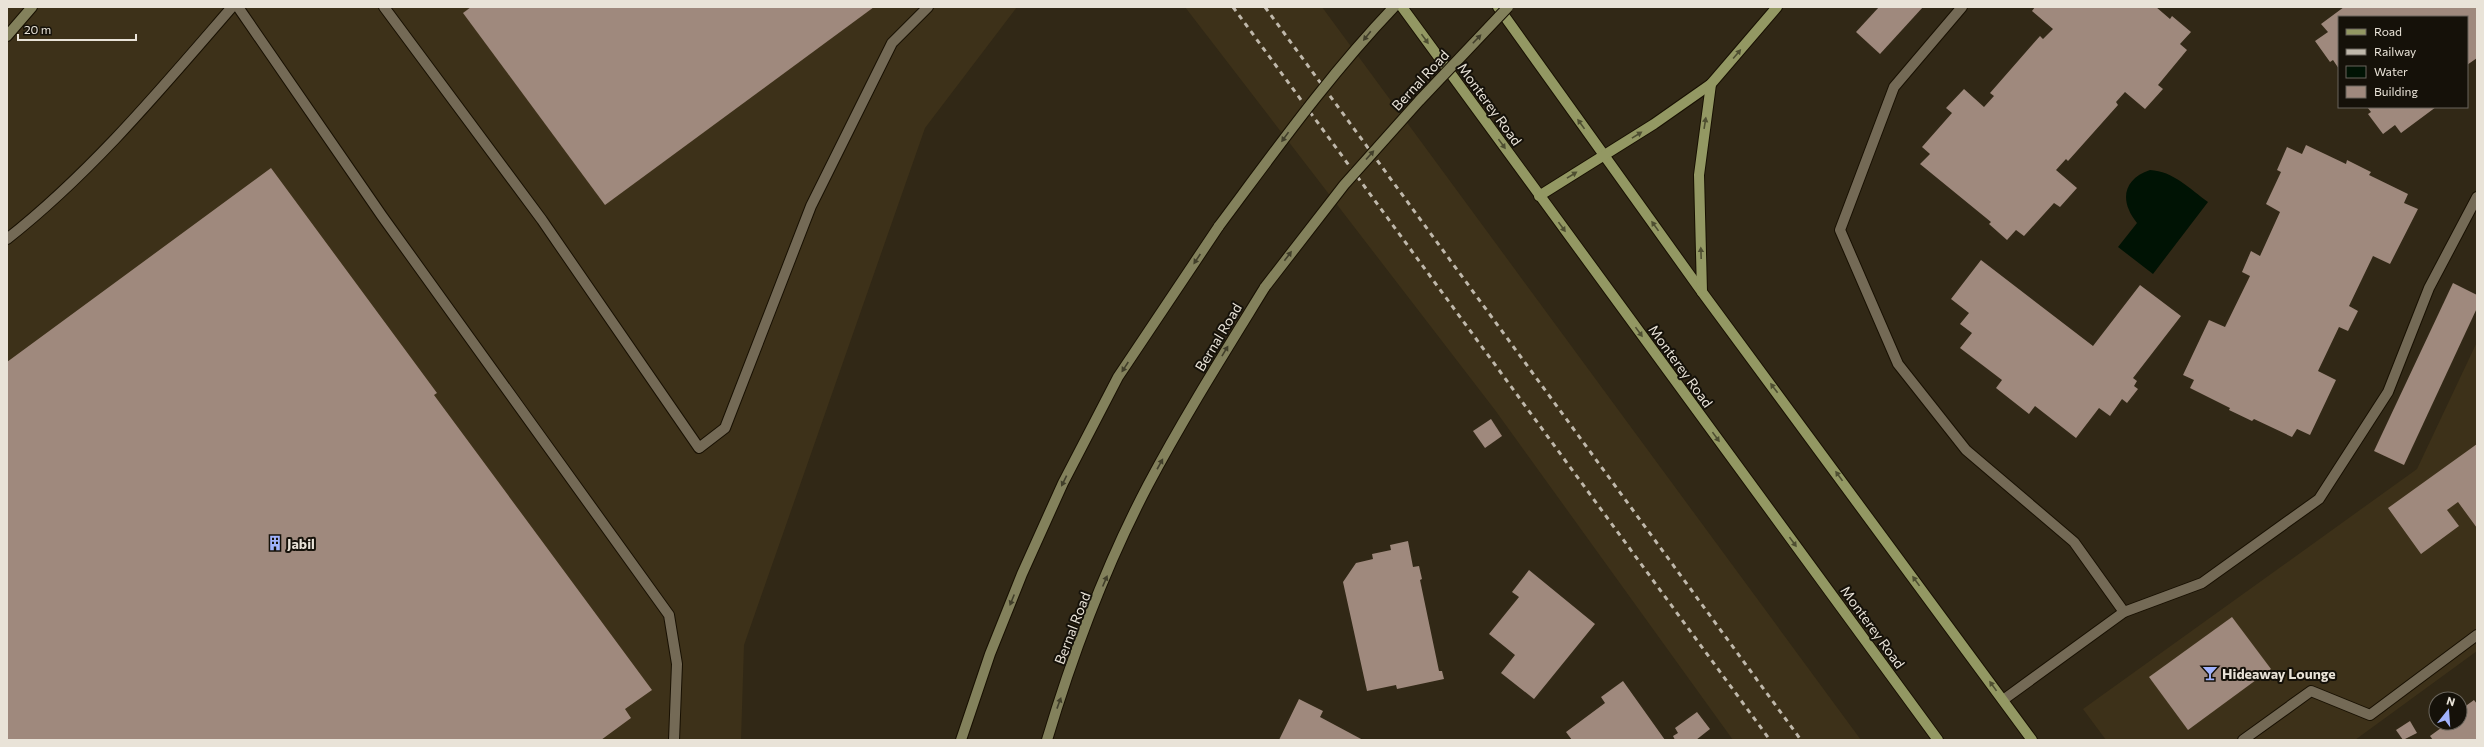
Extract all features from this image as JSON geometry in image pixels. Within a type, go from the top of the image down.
[{"type":"main road","points":[[7,36],[32,7]]},
{"type":"main road","points":[[961,740],[990,654],[1022,574],[1063,483],[1118,377],[1219,226],[1291,129],[1373,29],[1394,7]]},
{"type":"main road","name":"Monterey Road","points":[[1402,7],[1938,740]]},
{"type":"main road","points":[[1498,7],[1702,292],[2032,740]]},
{"type":"main road","name":"Bernal Road","points":[[1047,740],[1085,628],[1148,486],[1190,410],[1265,288],[1344,185],[1419,101],[1508,7]]},
{"type":"main road","points":[[1539,196],[1711,84],[1777,7]]},
{"type":"main road","points":[[1702,292],[1699,175],[1711,84]]},
{"type":"street","points":[[7,239],[39,214],[102,155],[232,7]]},
{"type":"street","points":[[238,7],[382,216],[669,615],[677,664],[674,740]]},
{"type":"street","points":[[384,7],[542,220],[699,448],[725,428],[811,206],[892,43],[928,7]]},
{"type":"street","points":[[1962,7],[1894,87],[1840,230],[1898,364],[1966,450],[2074,542],[2124,612]]},
{"type":"street","points":[[2003,700],[2124,612],[2202,584],[2319,499],[2388,392],[2429,288],[2477,197]]},
{"type":"street","points":[[2243,740],[2311,691],[2370,715],[2477,635]]},
{"type":"shaded area","points":[[7,7],[1017,7],[925,128],[744,645],[741,740],[7,740]]},
{"type":"shaded area","points":[[1185,7],[1322,7],[1861,740],[1733,740],[1495,410]]},
{"type":"shaded area","points":[[2477,342],[2477,651],[2355,740],[2106,740],[2083,709],[2417,469]]},
{"type":"water","points":[[2150,170],[2158,171],[2174,177],[2208,202],[2153,274],[2118,247],[2137,223],[2131,215],[2126,199],[2129,185],[2141,174]]},
{"type":"building","points":[[471,7],[874,7],[605,205],[463,13]]},
{"type":"building","points":[[1879,7],[1923,7],[1880,54],[1856,32]]},
{"type":"building","points":[[2035,7],[2156,7],[2170,19],[2172,16],[2191,32],[2180,44],[2187,50],[2158,85],[2163,89],[2145,109],[2125,92],[2116,102],[2118,105],[2068,161],[2066,159],[2056,170],[2077,188],[2060,207],[2054,203],[2024,236],[2016,230],[2007,240],[1989,224],[1991,222],[1920,164],[1930,154],[1922,147],[1952,113],[1946,108],[1964,89],[1984,107],[1994,96],[1990,93],[2040,36],[2043,39],[2053,29],[2032,11]]},
{"type":"building","points":[[2344,7],[2477,7],[2477,58],[2468,64],[2468,16],[2338,16],[2338,68],[2333,60],[2330,62],[2315,41],[2328,32],[2321,24]]},
{"type":"building","points":[[2368,108],[2435,108],[2401,133],[2395,125],[2383,134],[2368,114],[2371,112]]},
{"type":"building","points":[[2306,145],[2346,164],[2347,160],[2371,172],[2369,175],[2408,194],[2404,203],[2418,209],[2390,264],[2373,256],[2349,306],[2358,311],[2348,331],[2339,327],[2318,371],[2336,380],[2310,435],[2297,429],[2292,437],[2254,419],[2252,421],[2229,410],[2230,408],[2190,388],[2194,380],[2183,375],[2209,320],[2225,327],[2250,276],[2242,272],[2251,251],[2260,256],[2280,212],[2266,204],[2281,172],[2277,170],[2287,147],[2302,154]]},
{"type":"building","name":"Jabil","points":[[271,168],[437,393],[434,395],[652,690],[625,709],[631,718],[601,740],[7,740],[7,362]]},
{"type":"building","points":[[1981,260],[2093,346],[2140,285],[2181,316],[2133,378],[2137,381],[2134,386],[2138,389],[2127,403],[2122,399],[2110,416],[2099,408],[2076,438],[2035,406],[2029,414],[1996,388],[2002,380],[1960,348],[1972,333],[1960,324],[1969,313],[1951,299]]},
{"type":"building","points":[[2453,283],[2477,295],[2477,308],[2404,465],[2374,451]]},
{"type":"building","points":[[1491,419],[1502,436],[1485,448],[1473,431]]},
{"type":"building","points":[[2477,444],[2477,528],[2458,502],[2447,510],[2459,526],[2421,554],[2388,508]]},
{"type":"building","points":[[1408,541],[1413,567],[1419,566],[1422,579],[1420,580],[1439,671],[1442,671],[1444,679],[1397,689],[1396,685],[1367,691],[1343,582],[1356,563],[1373,559],[1372,554],[1391,550],[1390,545]]},
{"type":"building","points":[[1529,570],[1595,624],[1534,699],[1501,673],[1515,655],[1489,634],[1519,597],[1512,592]]},
{"type":"building","name":"Hideaway Lounge","points":[[2232,617],[2271,669],[2188,730],[2149,677]]},
{"type":"building","points":[[1623,681],[1665,740],[1572,740],[1566,732],[1605,703],[1601,697]]},
{"type":"building","points":[[1299,699],[1323,711],[1320,717],[1363,740],[1279,740]]},
{"type":"building","points":[[2474,700],[2477,704],[2477,740],[2433,740],[2430,736],[2437,731],[2468,731],[2468,704]]},
{"type":"building","points":[[1697,712],[1710,729],[1696,740],[1675,740],[1673,736],[1678,733],[1675,728]]},
{"type":"building","points":[[2410,721],[2417,733],[2403,740],[2396,730]]},
{"type":"railway","points":[[1233,7],[1770,740]]},
{"type":"railway","points":[[1265,7],[1801,740]]},
{"type":"place","name":"Jabil","points":[[275,543]]},
{"type":"place","name":"Hideaway Lounge","points":[[2210,673]]}]
